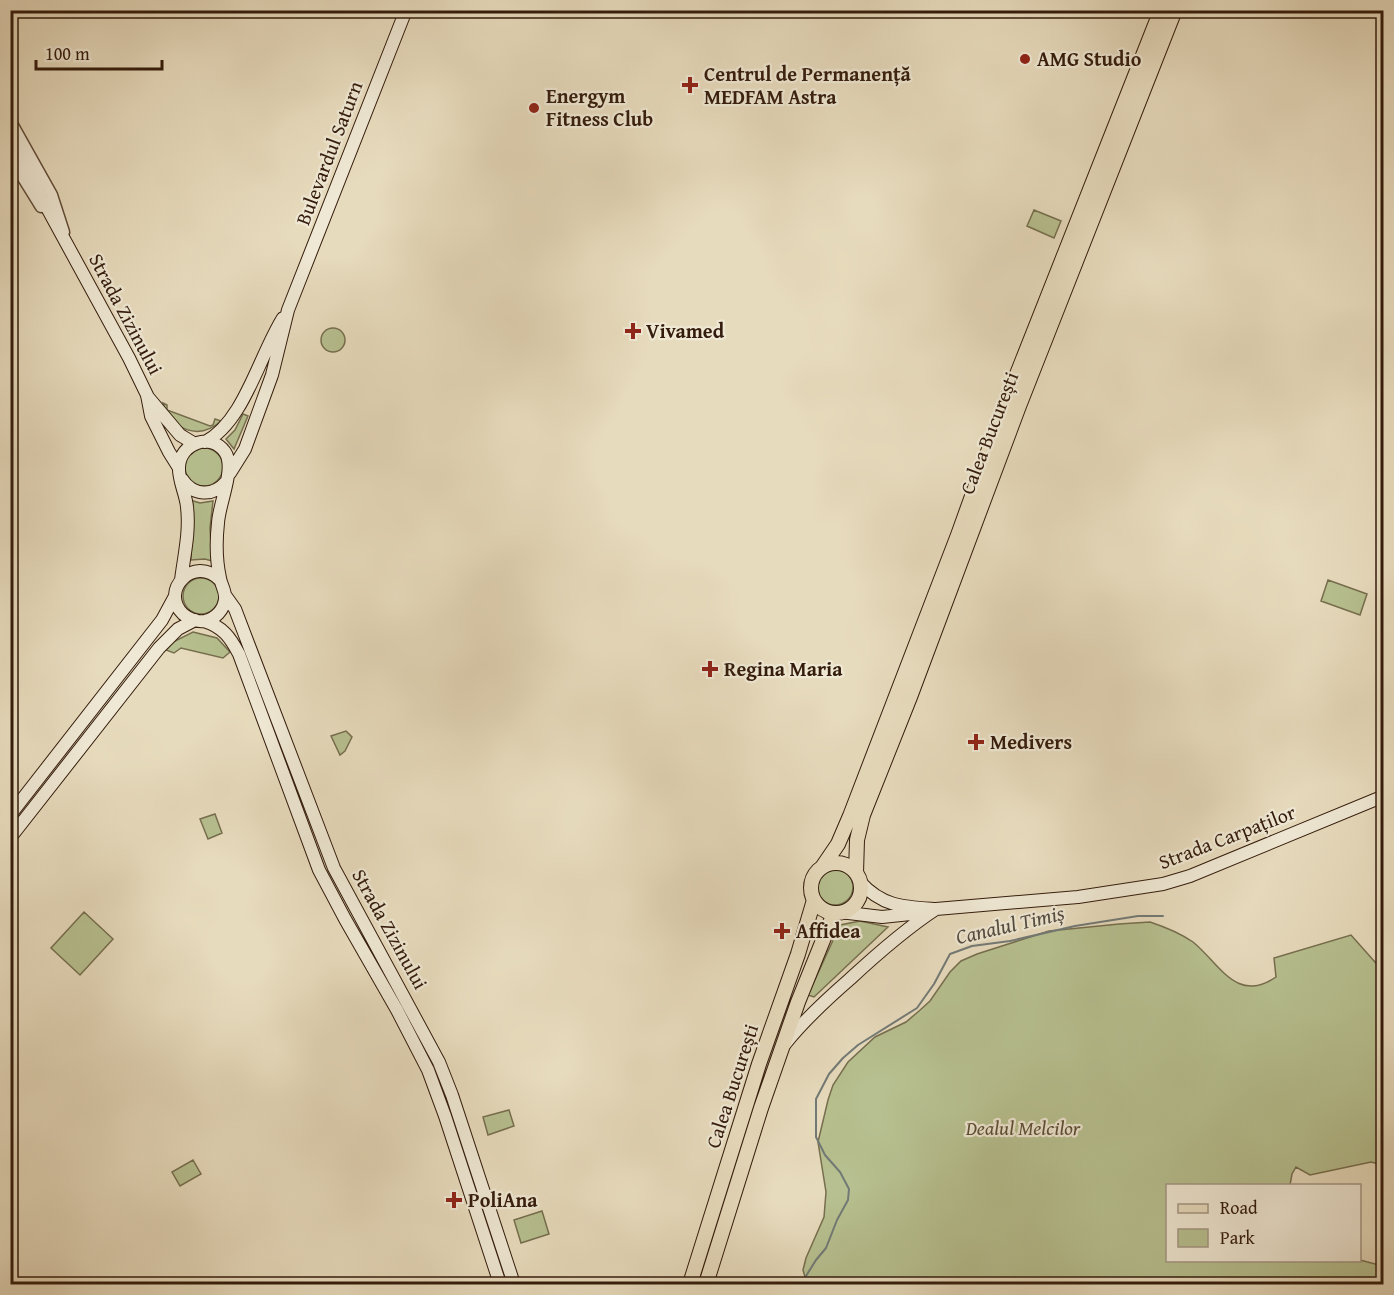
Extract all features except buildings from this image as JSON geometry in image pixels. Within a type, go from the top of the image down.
[{"type":"main road","name":"Bulevardul Saturn","points":[[220,580],[217,534],[220,507],[228,478],[245,449],[272,375],[288,310],[405,10]]},
{"type":"main road","name":"Calea București","points":[[823,866],[838,844],[850,816],[958,535],[1006,402],[1161,10]]},
{"type":"main road","name":"Calea București","points":[[858,878],[857,840],[863,815],[910,697],[1019,406],[1175,10]]},
{"type":"main road","name":"Strada Zizinului","points":[[10,140],[147,395],[180,435],[200,443]]},
{"type":"main road","name":"Bulevardul Saturn","points":[[200,443],[222,431],[235,414],[271,337],[288,310]]},
{"type":"main road","name":"Strada Zizinului","points":[[147,395],[151,416],[180,473]]},
{"type":"main road","points":[[10,815],[162,620],[175,596],[181,580],[188,531],[187,507],[180,473],[184,452],[200,443],[217,445],[227,454],[230,467],[228,478],[213,492],[201,493],[189,488],[180,473]]},
{"type":"main road","points":[[10,838],[159,648],[178,629],[212,618],[220,612],[225,595],[220,580],[203,571],[189,574],[181,580]]},
{"type":"main road","name":"Strada Zizinului","points":[[225,595],[235,609],[334,868],[439,1062],[514,1284]]},
{"type":"main road","points":[[175,596],[176,603],[183,614],[199,621]]},
{"type":"main road","name":"Strada Zizinului","points":[[199,621],[214,624],[227,633],[239,654],[319,870],[428,1070],[500,1284]]},
{"type":"main road","name":"Strada Carpaților","points":[[837,912],[894,917],[936,909],[1078,897],[1163,884],[1190,876],[1383,796]]},
{"type":"main road","points":[[830,863],[845,864],[858,878],[861,890],[854,905],[837,912],[825,910],[814,900],[811,884],[817,871],[823,866],[830,863]]},
{"type":"main road","name":"Strada Carpaților","points":[[858,878],[876,898],[887,903],[936,909]]},
{"type":"main road","name":"Calea București","points":[[690,1284],[759,1064],[798,954],[814,900]]},
{"type":"main road","points":[[784,1045],[813,1013],[871,959],[907,928],[936,909]]},
{"type":"main road","name":"Calea București","points":[[706,1284],[761,1108],[798,1002],[837,912]]},
{"type":"street","name":"Strada Zizinului","points":[[10,120],[52,195],[71,252]]},
{"type":"street","name":"Strada Zizinului","points":[[10,157],[71,252]]},
{"type":"green space","points":[[1034,210],[1061,221],[1054,238],[1027,226]]},
{"type":"green space","points":[[333,328],[338,329],[344,335],[344,345],[338,351],[333,352],[328,351],[322,345],[321,340],[322,335],[328,329]]},
{"type":"green space","points":[[163,403],[167,405],[167,410],[210,426],[213,425],[215,419],[221,421],[204,430],[187,430],[172,420]]},
{"type":"green space","points":[[243,414],[248,416],[234,449],[226,439],[235,430]]},
{"type":"green space","points":[[204,448],[217,454],[223,467],[217,480],[204,486],[191,480],[185,467],[191,454]]},
{"type":"green space","points":[[190,500],[200,503],[213,501],[210,528],[212,561],[191,560]]},
{"type":"green space","points":[[201,578],[213,584],[219,596],[213,608],[201,614],[189,608],[183,596],[189,584]]},
{"type":"green space","points":[[1328,580],[1367,594],[1360,615],[1321,601]]},
{"type":"green space","points":[[193,632],[217,638],[230,652],[223,658],[181,648],[174,653],[166,650],[173,642]]},
{"type":"green space","points":[[346,731],[352,737],[345,751],[340,755],[331,736]]},
{"type":"green space","points":[[215,814],[222,833],[208,839],[200,819]]},
{"type":"green space","points":[[835,869],[847,875],[853,887],[847,899],[835,905],[823,899],[817,887],[823,875]]},
{"type":"green space","points":[[84,912],[113,939],[80,975],[51,948]]},
{"type":"green space","points":[[860,921],[888,927],[814,997],[808,995],[840,925]]},
{"type":"green space","name":"Dealul Melcilor","points":[[1150,922],[1172,930],[1193,942],[1230,978],[1239,984],[1250,986],[1262,984],[1276,977],[1274,958],[1351,935],[1383,971],[1383,1165],[1371,1162],[1310,1175],[1296,1167],[1290,1184],[1166,1184],[1166,1262],[1361,1260],[1383,1266],[1383,1284],[807,1284],[803,1270],[824,1217],[826,1192],[818,1142],[833,1085],[848,1062],[875,1037],[906,1022],[919,1011],[930,1001],[950,972],[961,961],[1049,931]]},
{"type":"green space","points":[[509,1110],[514,1126],[488,1135],[483,1117]]},
{"type":"green space","points":[[193,1160],[201,1174],[180,1186],[172,1172]]},
{"type":"green space","points":[[542,1211],[549,1234],[521,1243],[514,1220]]},
{"type":"waterway","name":"Canalul Timiș","points":[[801,1284],[826,1248],[848,1200],[849,1189],[840,1172],[825,1155],[816,1137],[816,1099],[829,1074],[843,1058],[858,1045],[917,1008],[934,984],[950,954],[972,946],[1010,941],[1075,926],[1138,916],[1163,916]]},
{"type":"place","name":"AMG Studio","points":[[1025,59]]},
{"type":"place","name":"Centrul de Permanență MEDFAM Astra","points":[[690,85]]},
{"type":"place","name":"Energym Fitness Club","points":[[534,108]]},
{"type":"place","name":"Vivamed","points":[[633,331]]},
{"type":"place","name":"Regina Maria","points":[[710,669]]},
{"type":"place","name":"Medivers","points":[[976,742]]},
{"type":"place","name":"Affidea","points":[[782,931]]},
{"type":"place","name":"PoliAna","points":[[454,1200]]}]
